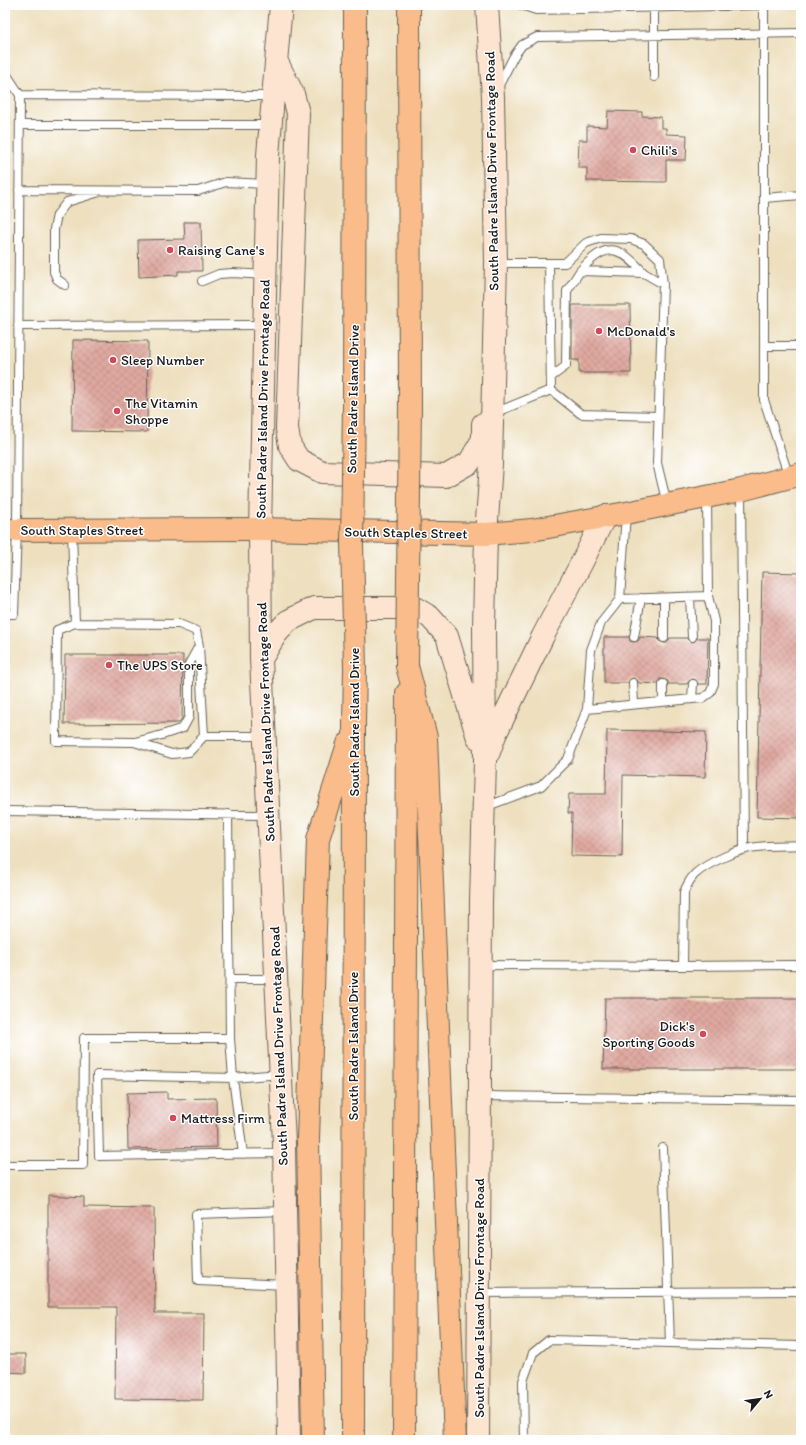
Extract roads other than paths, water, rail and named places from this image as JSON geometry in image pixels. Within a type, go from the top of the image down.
[{"type":"main road","name":"South Padre Island Drive Frontage Road","points":[[281,5],[270,125],[260,529],[261,659],[284,1153],[289,1440]]},
{"type":"main road","name":"South Padre Island Drive","points":[[353,1440],[355,668],[352,543],[354,405],[355,5]]},
{"type":"main road","points":[[404,1440],[407,666],[410,408],[409,5]]},
{"type":"main road","name":"South Padre Island Drive Frontage Road","points":[[478,1440],[480,965],[485,762],[484,626],[486,534],[492,464],[496,263],[493,97],[487,5]]},
{"type":"main road","points":[[276,61],[293,94],[298,113],[287,429],[290,446],[299,460],[322,472],[446,476],[469,463],[483,439],[485,279],[496,263]]},
{"type":"main road","name":"South Staples Street","points":[[11,530],[260,529],[486,534],[532,530],[616,515],[741,490],[795,476]]},
{"type":"main road","points":[[485,762],[495,735],[543,636],[581,564],[616,515]]},
{"type":"main road","points":[[261,659],[276,634],[288,621],[314,608],[415,608],[430,617],[447,636],[485,762]]},
{"type":"main road","points":[[407,666],[426,738],[455,1440]]},
{"type":"main road","points":[[313,1440],[308,1138],[318,839],[354,723]]},
{"type":"lane","points":[[521,5],[536,10],[654,6],[764,5],[764,400],[795,476]]},
{"type":"lane","points":[[531,9],[542,5]]},
{"type":"lane","points":[[654,6],[654,77]]},
{"type":"lane","points":[[493,97],[514,56],[522,45],[537,37],[801,33]]},
{"type":"lane","points":[[5,72],[20,95],[18,326],[11,530],[14,614],[5,614]]},
{"type":"lane","points":[[20,95],[273,96]]},
{"type":"lane","points":[[20,126],[270,125]]},
{"type":"lane","points":[[19,190],[198,191],[226,182],[268,184]]},
{"type":"lane","points":[[65,285],[57,279],[54,272],[54,229],[57,214],[67,202],[104,190]]},
{"type":"lane","points":[[764,198],[801,195]]},
{"type":"lane","points":[[496,263],[565,263],[586,243],[601,238],[631,239],[644,244],[660,259],[663,284],[657,463],[667,504]]},
{"type":"lane","points":[[551,377],[566,366],[567,291],[580,271],[591,258],[605,251],[616,250],[629,257],[644,273],[663,284]]},
{"type":"lane","points":[[549,263],[551,390]]},
{"type":"lane","points":[[580,271],[644,273]]},
{"type":"lane","points":[[202,281],[219,274],[232,273],[266,275]]},
{"type":"lane","points":[[18,326],[264,325]]},
{"type":"lane","points":[[764,346],[801,346]]},
{"type":"lane","points":[[551,390],[581,414],[658,416]]},
{"type":"lane","points":[[492,414],[551,390]]},
{"type":"lane","points":[[741,490],[744,849]]},
{"type":"lane","points":[[587,709],[703,698],[710,693],[714,684],[714,621],[708,596],[707,497]]},
{"type":"lane","points":[[484,808],[541,786],[568,759],[587,709],[590,650],[601,623],[620,598],[616,515]]},
{"type":"lane","points":[[72,530],[75,623]]},
{"type":"lane","points":[[620,598],[708,596]]},
{"type":"lane","points":[[690,597],[692,637]]},
{"type":"lane","points":[[634,637],[641,598]]},
{"type":"lane","points":[[664,598],[664,638]]},
{"type":"lane","points":[[134,742],[172,754],[189,752],[204,736],[200,646],[196,631],[179,624],[75,623],[57,630],[56,741],[134,742],[183,728],[189,717],[190,664],[200,646]]},
{"type":"lane","points":[[633,683],[634,704]]},
{"type":"lane","points":[[663,684],[663,702]]},
{"type":"lane","points":[[692,684],[692,699]]},
{"type":"lane","points":[[204,736],[265,736]]},
{"type":"lane","points":[[5,811],[269,815]]},
{"type":"lane","points":[[228,814],[230,1038],[233,1078],[243,1154]]},
{"type":"lane","points":[[683,966],[684,892],[695,874],[706,866],[744,849],[801,845]]},
{"type":"lane","points":[[480,965],[801,965]]},
{"type":"lane","points":[[230,979],[276,979]]},
{"type":"lane","points":[[5,1165],[83,1166],[84,1038],[230,1038]]},
{"type":"lane","points":[[281,1074],[233,1078],[97,1075],[99,1156],[284,1153]]},
{"type":"lane","points":[[480,1096],[801,1100]]},
{"type":"lane","points":[[663,1148],[670,1343]]},
{"type":"lane","points":[[285,1211],[196,1214],[198,1281],[287,1286]]},
{"type":"lane","points":[[479,1293],[801,1291]]},
{"type":"lane","points":[[524,1440],[523,1381],[533,1353],[549,1340],[801,1346]]},
{"type":"place","name":"Chili's","points":[[633,150]]},
{"type":"place","name":"Raising Cane's","points":[[170,250]]},
{"type":"place","name":"McDonald's","points":[[599,331]]},
{"type":"place","name":"Sleep Number","points":[[113,360]]},
{"type":"place","name":"The Vitamin Shoppe","points":[[117,411]]},
{"type":"place","name":"The UPS Store","points":[[109,665]]},
{"type":"place","name":"Dick's Sporting Goods","points":[[703,1034]]},
{"type":"place","name":"Mattress Firm","points":[[173,1118]]}]
